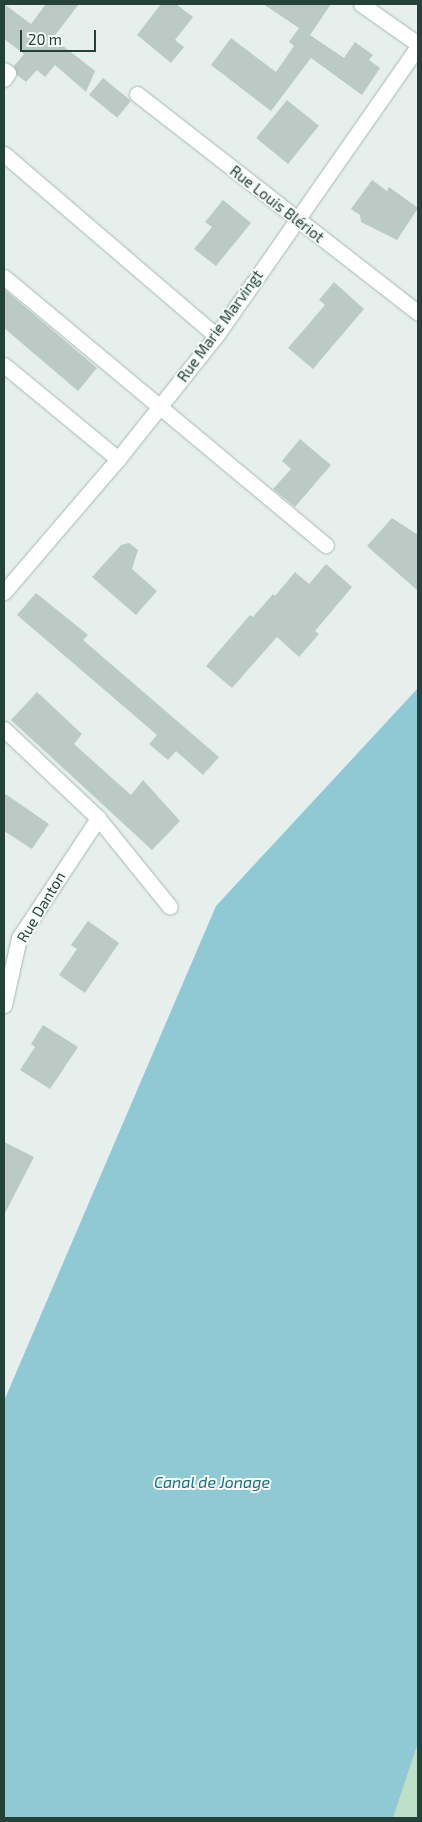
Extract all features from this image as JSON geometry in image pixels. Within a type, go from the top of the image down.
[{"type":"street","points":[[361,4],[418,45]]},
{"type":"street","name":"Rue Marie Marvingt","points":[[4,592],[118,460],[216,336],[418,45]]},
{"type":"street","name":"Rue Louis Blériot","points":[[137,94],[296,220],[418,313]]},
{"type":"street","points":[[4,154],[216,336]]},
{"type":"street","points":[[4,277],[159,408],[326,545]]},
{"type":"street","points":[[4,365],[118,460]]},
{"type":"street","points":[[4,729],[98,818],[170,907]]},
{"type":"street","name":"Rue Danton","points":[[4,1005],[19,938],[98,818]]},
{"type":"green space","points":[[418,1743],[418,1818],[393,1818]]},
{"type":"water","name":"Canal de Jonage","points":[[418,688],[418,1743],[393,1818],[4,1818],[4,1401],[216,906]]},
{"type":"building","points":[[4,4],[31,24],[46,4],[79,4],[53,38],[95,71],[86,92],[55,65],[45,77],[37,70],[26,82],[17,75],[14,66],[24,54],[4,39]]},
{"type":"building","points":[[161,4],[176,4],[193,17],[175,40],[184,47],[171,63],[137,35]]},
{"type":"building","points":[[263,4],[331,4],[310,35],[344,58],[355,42],[373,55],[369,60],[380,68],[362,95],[311,58],[271,111],[211,65],[231,38],[276,72],[294,46],[289,42],[299,28]]},
{"type":"building","points":[[103,78],[131,101],[117,118],[89,95]]},
{"type":"building","points":[[287,100],[319,126],[288,164],[256,138]]},
{"type":"building","points":[[372,180],[387,191],[389,187],[418,208],[397,240],[361,222],[360,215],[351,209]]},
{"type":"building","points":[[223,200],[251,223],[216,266],[194,249],[212,227],[205,222]]},
{"type":"building","points":[[334,282],[364,309],[313,369],[288,348],[325,305],[319,300]]},
{"type":"building","points":[[4,289],[97,368],[78,391],[4,328]]},
{"type":"building","points":[[300,439],[331,465],[295,507],[273,489],[291,469],[282,461]]},
{"type":"building","points":[[392,518],[418,535],[418,591],[367,546]]},
{"type":"building","points":[[129,543],[138,550],[132,569],[157,591],[136,615],[92,577],[121,545]]},
{"type":"building","points":[[326,564],[352,587],[315,631],[319,634],[299,657],[277,637],[232,688],[206,666],[250,615],[253,617],[273,594],[275,596],[295,572],[309,584]]},
{"type":"building","points":[[36,593],[88,635],[83,640],[219,757],[203,775],[176,751],[168,760],[149,744],[157,735],[17,615]]},
{"type":"building","points":[[37,692],[82,734],[74,744],[131,795],[143,780],[180,821],[152,850],[11,720]]},
{"type":"building","points":[[4,793],[49,824],[32,849],[4,831]]},
{"type":"building","points":[[88,921],[119,943],[85,993],[59,975],[77,949],[71,945]]},
{"type":"building","points":[[43,1025],[78,1047],[50,1089],[20,1070],[35,1047],[31,1044]]},
{"type":"building","points":[[4,1142],[34,1157],[4,1215]]}]
